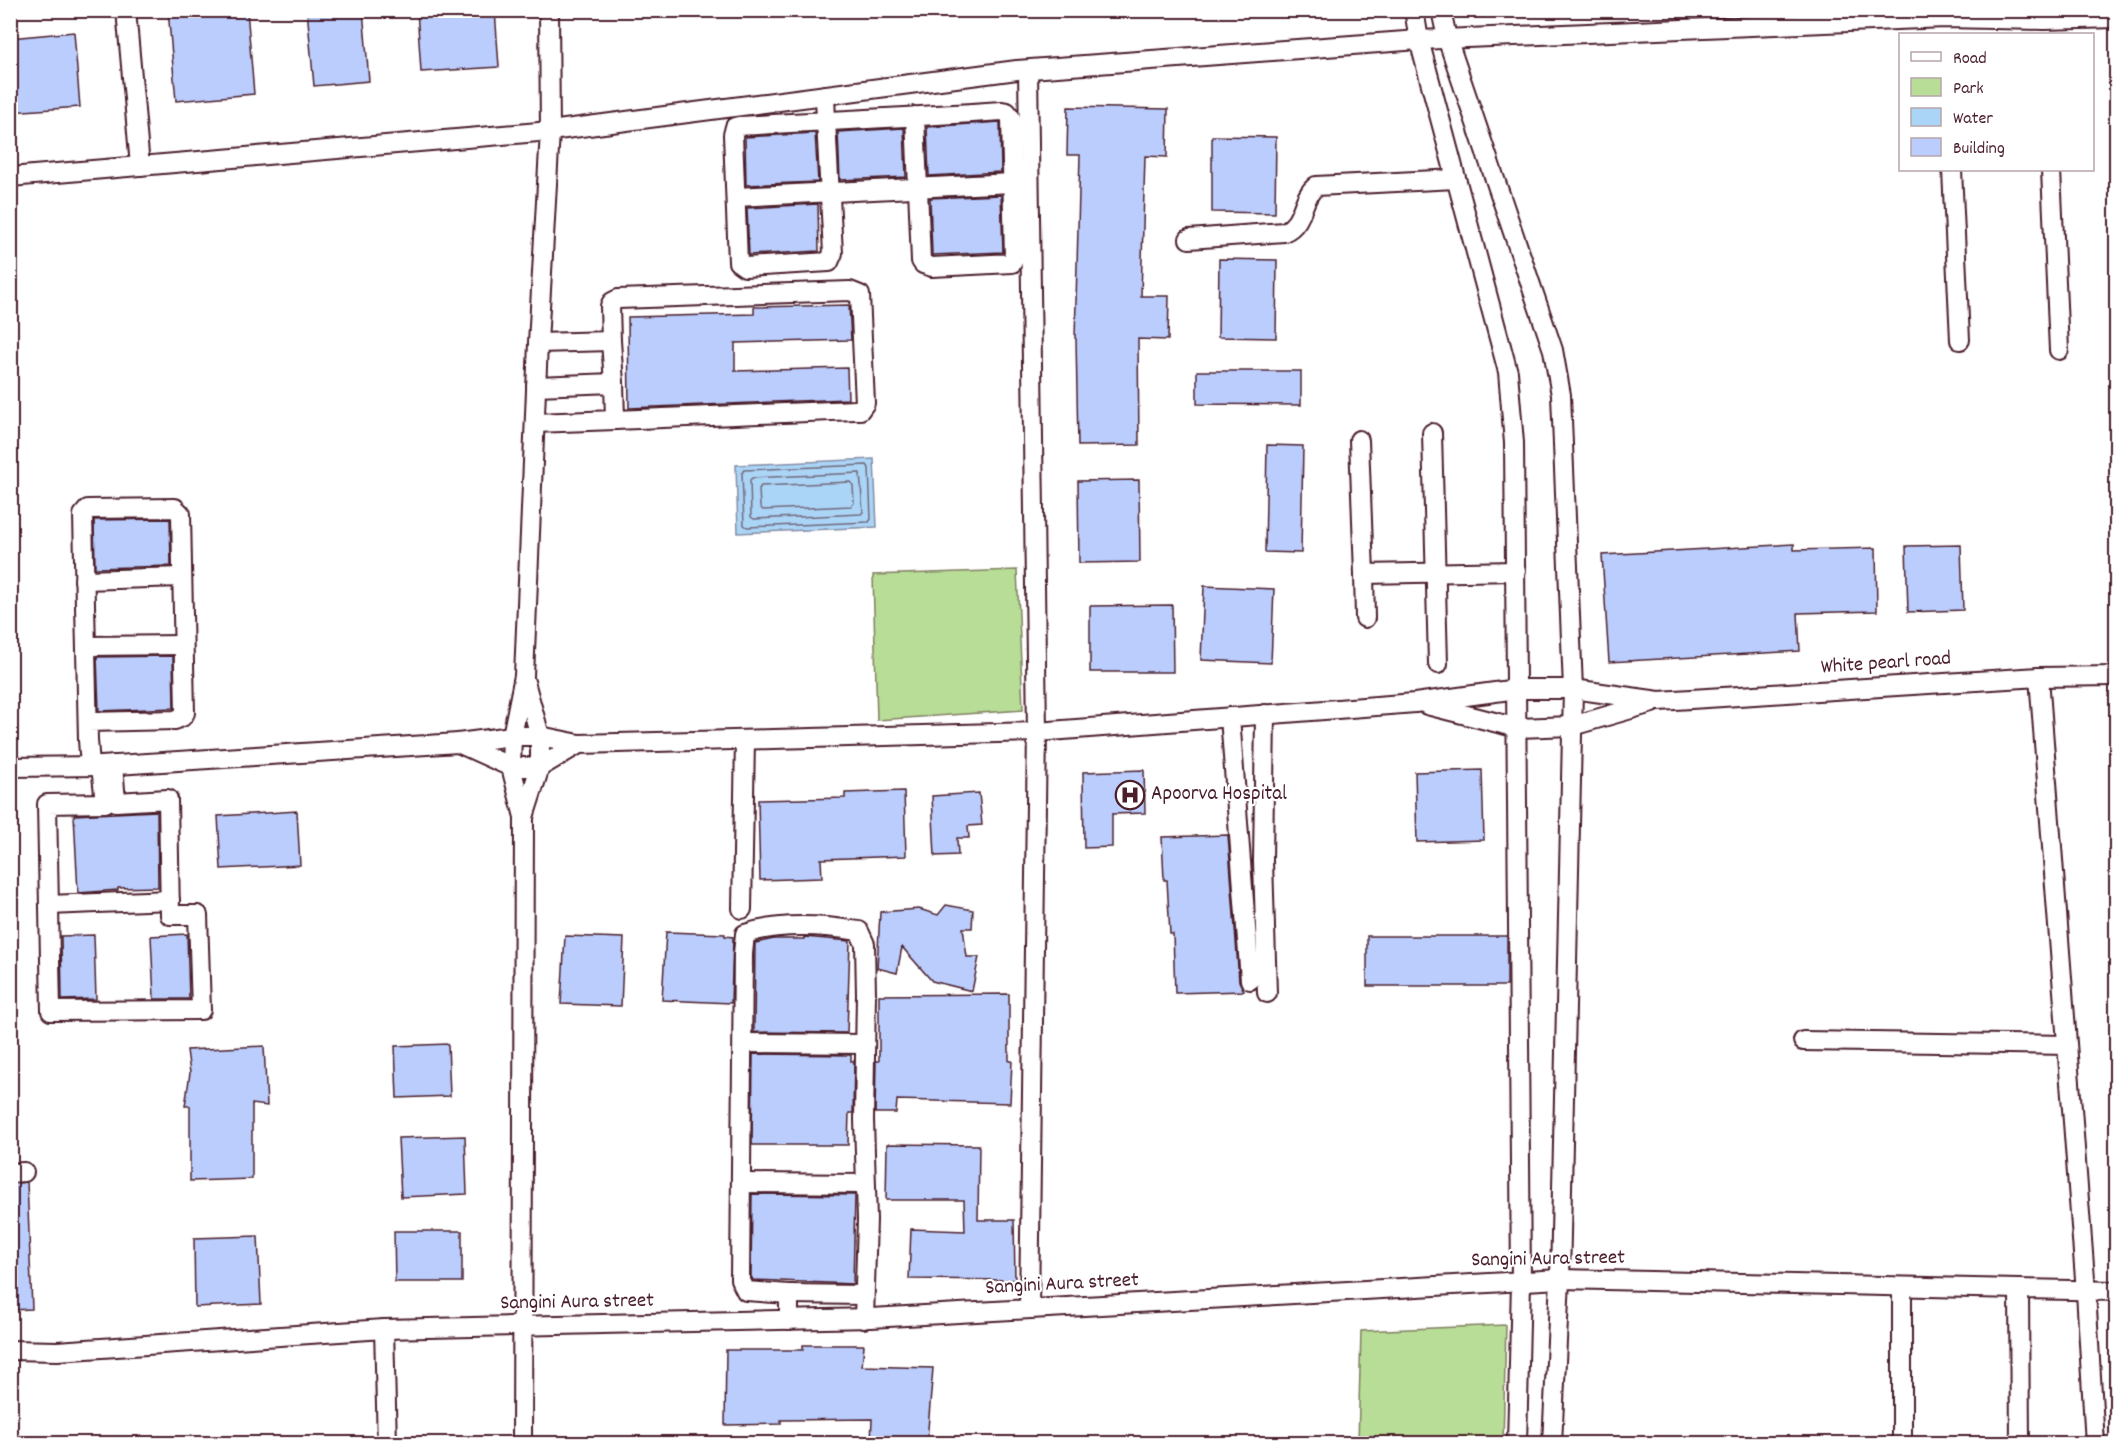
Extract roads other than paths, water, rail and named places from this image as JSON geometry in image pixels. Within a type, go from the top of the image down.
[{"type":"street","points":[[126,10],[140,166]]},
{"type":"street","points":[[522,1443],[524,816],[511,767],[512,736],[524,676],[538,343],[550,131],[549,10]]},
{"type":"street","points":[[1414,10],[1419,40],[1508,372],[1514,444],[1521,1282],[1517,1443]]},
{"type":"street","points":[[1441,10],[1447,38],[1553,350],[1559,383],[1573,689],[1560,1279],[1552,1443]]},
{"type":"street","points":[[10,177],[550,131],[1028,70],[1419,40],[1945,26],[2045,27],[2116,18]]},
{"type":"street","points":[[1028,70],[1037,732],[1029,1310]]},
{"type":"street","points":[[825,95],[826,121],[833,253],[829,262],[741,266],[738,262],[733,135],[735,127],[826,121],[1007,111],[1011,118],[1014,262],[932,267],[923,264],[921,261],[915,117]]},
{"type":"street","points":[[1952,171],[1960,340]]},
{"type":"street","points":[[2051,171],[2059,350]]},
{"type":"street","points":[[1189,239],[1284,232],[1292,229],[1299,220],[1309,192],[1316,186],[1456,179]]},
{"type":"street","points":[[736,197],[1012,183]]},
{"type":"street","points":[[535,423],[615,420],[860,410],[865,403],[860,295],[850,291],[618,299],[612,302],[610,306],[615,420]]},
{"type":"street","points":[[538,343],[611,341]]},
{"type":"street","points":[[536,386],[614,383]]},
{"type":"street","points":[[1432,433],[1438,664]]},
{"type":"street","points":[[1359,440],[1365,618]]},
{"type":"street","points":[[88,722],[175,720],[185,713],[181,514],[175,508],[88,509],[83,515],[88,722],[101,765],[116,802],[168,799],[170,915],[198,915],[201,1010],[51,1011],[47,804],[105,803],[109,787]]},
{"type":"street","points":[[1365,574],[1516,571]]},
{"type":"street","points":[[84,580],[182,578]]},
{"type":"street","points":[[86,646],[183,645]]},
{"type":"street","points":[[524,676],[540,736],[540,767],[524,816]]},
{"type":"street","points":[[2039,676],[2086,1292],[2095,1443]]},
{"type":"street","name":"White pearl road","points":[[1659,701],[2039,676],[2116,676]]},
{"type":"street","points":[[10,767],[101,765],[458,743],[512,736],[540,736],[579,744],[1037,732],[1415,703],[1517,689],[1573,689],[1659,701]]},
{"type":"street","points":[[1415,703],[1518,728],[1572,726],[1659,701]]},
{"type":"street","points":[[1265,714],[1263,861],[1267,993]]},
{"type":"street","points":[[1230,717],[1250,980]]},
{"type":"street","points":[[742,909],[745,740]]},
{"type":"street","points":[[458,743],[511,767],[540,767],[579,744]]},
{"type":"street","points":[[49,905],[170,900]]},
{"type":"street","points":[[864,1295],[753,1293],[746,1291],[740,1279],[743,954],[745,934],[765,927],[828,926],[859,931],[864,945],[867,1221],[864,1318]]},
{"type":"street","points":[[1803,1041],[2067,1045]]},
{"type":"street","points":[[743,1043],[864,1044]]},
{"type":"street","points":[[741,1183],[865,1184]]},
{"type":"street","name":"Sangini Aura street","points":[[10,1350],[57,1351],[384,1329],[864,1318],[1560,1279],[2116,1291]]},
{"type":"street","points":[[1902,1287],[1902,1443]]},
{"type":"street","points":[[2019,1290],[2020,1443]]},
{"type":"street","points":[[789,1294],[789,1320]]},
{"type":"street","points":[[384,1329],[387,1443]]},
{"type":"water","points":[[874,459],[877,527],[738,533],[736,465]]},
{"type":"place","name":"Apoorva Hospital","points":[[1130,795]]}]
